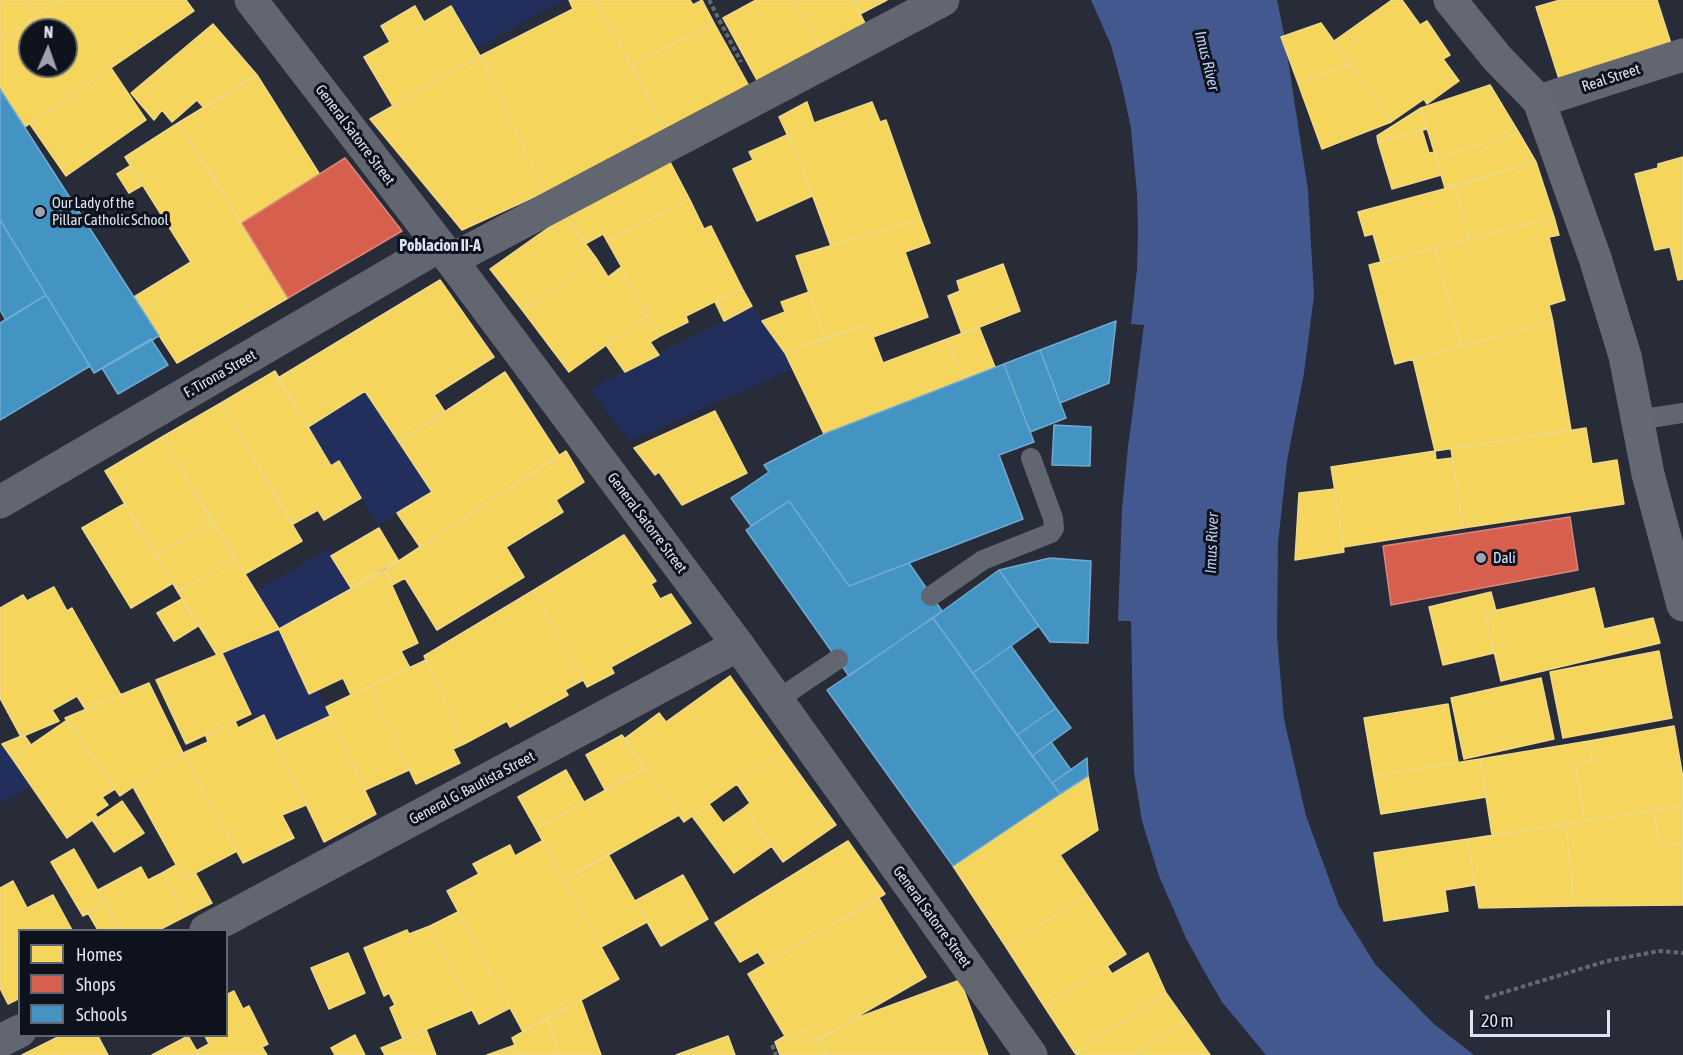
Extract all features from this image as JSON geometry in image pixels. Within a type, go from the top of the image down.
[{"type":"main road","points":[[1450,0],[1498,59],[1539,101],[1625,356],[1648,474],[1683,605]]},
{"type":"street","name":"General Satorre Street","points":[[251,0],[445,253],[738,645],[1031,1055]]},
{"type":"street","name":"F. Tirona Street","points":[[0,502],[445,253],[760,97],[943,0]]},
{"type":"street","name":"Real Street","points":[[1539,101],[1683,55]]},
{"type":"street","name":"General G. Bautista Street","points":[[208,929],[738,645]]},
{"type":"street","points":[[0,1041],[18,1032]]},
{"type":"lane","points":[[1637,420],[1683,413]]},
{"type":"lane","points":[[931,596],[983,560],[1051,533],[1054,528],[1053,518],[1031,458]]},
{"type":"lane","points":[[777,700],[838,659]]},
{"type":"path","points":[[709,0],[760,97]]},
{"type":"path","points":[[1485,998],[1607,962],[1659,951],[1683,953]]},
{"type":"path","points":[[772,1045],[776,1055]]},
{"type":"shaded area","points":[[454,0],[565,0],[476,48],[449,3]]},
{"type":"shaded area","points":[[752,306],[785,353],[792,369],[630,441],[590,389]]},
{"type":"shaded area","points":[[365,391],[432,492],[378,525],[339,462],[331,466],[308,427]]},
{"type":"shaded area","points":[[328,549],[351,588],[279,629],[256,592]]},
{"type":"shaded area","points":[[279,629],[309,694],[318,690],[330,716],[276,741],[254,720],[222,653]]},
{"type":"shaded area","points":[[2,744],[31,786],[0,803],[0,745]]},
{"type":"water","name":"Imus River","points":[[1091,0],[1277,0],[1308,190],[1314,296],[1304,373],[1287,461],[1278,543],[1277,636],[1284,719],[1306,816],[1339,906],[1375,964],[1434,1024],[1474,1055],[1266,1055],[1222,1002],[1186,938],[1159,876],[1142,821],[1134,772],[1131,621],[1118,621],[1122,509],[1144,325],[1131,324],[1137,269],[1137,194],[1131,128],[1122,86],[1111,45]]},
{"type":"building: Homes","points":[[0,0],[26,0],[36,16],[18,18],[18,28],[0,41]]},
{"type":"building: Homes","points":[[26,0],[60,0],[36,16]]},
{"type":"building: Homes","points":[[60,0],[186,0],[194,11],[25,127],[0,89],[0,41],[18,29],[18,78],[78,78],[78,18],[34,18]]},
{"type":"building: Homes","points":[[569,0],[596,0],[666,130],[545,192],[480,56],[573,9]]},
{"type":"building: Homes","points":[[596,0],[690,0],[693,5],[702,0],[714,23],[631,66]]},
{"type":"building: Homes","points":[[756,0],[793,0],[820,49],[758,82],[723,18]]},
{"type":"building: Homes","points":[[793,0],[853,0],[866,25],[820,49]]},
{"type":"building: Homes","points":[[853,0],[887,0],[860,14]]},
{"type":"building: Homes","points":[[1392,0],[1402,0],[1420,25],[1427,21],[1450,55],[1443,59],[1459,81],[1427,104],[1424,99],[1391,122],[1334,41]]},
{"type":"building: Homes","points":[[1560,0],[1657,0],[1673,50],[1561,85],[1536,7]]},
{"type":"building: Homes","points":[[415,6],[424,22],[451,6],[480,56],[393,106],[364,57],[390,42],[381,26]]},
{"type":"building: Homes","points":[[714,23],[749,86],[666,130],[631,66]]},
{"type":"building: Homes","points":[[1321,23],[1350,64],[1298,83],[1281,37]]},
{"type":"building: Homes","points":[[213,24],[257,75],[204,108],[197,100],[172,122],[162,110],[154,120],[131,93]]},
{"type":"building: Homes","points":[[480,56],[545,192],[462,230],[370,119]]},
{"type":"building: Homes","points":[[1350,64],[1391,122],[1322,149],[1298,83]]},
{"type":"building: Homes","points":[[111,68],[146,120],[66,176],[30,124]]},
{"type":"building: Homes","points":[[257,75],[320,175],[242,223],[178,123]]},
{"type":"building: Homes","points":[[1490,85],[1519,133],[1436,158],[1421,108]]},
{"type":"building: Homes","points":[[807,102],[814,123],[872,102],[880,122],[886,120],[921,219],[831,246],[801,164],[779,117]]},
{"type":"building: Homes","points":[[1421,108],[1427,129],[1378,142],[1377,136]]},
{"type":"building: Homes","points":[[178,123],[288,298],[177,363],[134,297],[191,262],[125,157]]},
{"type":"building: Homes","points":[[1422,130],[1429,153],[1435,152],[1441,175],[1392,189],[1378,142]]},
{"type":"building: Homes","points":[[1519,133],[1536,162],[1445,188],[1436,158]]},
{"type":"building: Homes","points":[[787,135],[801,164],[812,196],[757,221],[733,169],[753,160],[749,152]]},
{"type":"building: Homes","points":[[1683,157],[1683,279],[1678,280],[1670,247],[1655,250],[1635,174],[1658,168],[1658,164]]},
{"type":"building: Homes","points":[[670,162],[690,200],[607,241],[603,234],[585,244],[565,216]]},
{"type":"building: Homes","points":[[1536,162],[1554,217],[1469,239],[1455,186]]},
{"type":"building: Homes","points":[[130,166],[143,185],[129,193],[117,174]]},
{"type":"building: Homes","points":[[1455,186],[1469,239],[1381,262],[1373,234],[1365,236],[1358,212]]},
{"type":"building: Homes","points":[[690,200],[704,229],[711,226],[742,288],[686,316],[688,322],[660,336],[607,241]]},
{"type":"building: Homes","points":[[565,216],[596,258],[523,311],[490,269]]},
{"type":"building: Homes","points":[[1554,217],[1559,235],[1549,237],[1565,300],[1549,305],[1553,322],[1461,346],[1435,248]]},
{"type":"building: Homes","points":[[921,219],[930,243],[905,252],[928,317],[873,337],[868,324],[825,338],[796,256]]},
{"type":"building: Homes","points":[[1435,248],[1461,346],[1395,364],[1369,265]]},
{"type":"building: Homes","points":[[596,258],[608,277],[621,267],[648,315],[569,372],[523,311]]},
{"type":"building: Homes","points":[[1003,264],[1020,311],[962,334],[948,296],[960,291],[957,281]]},
{"type":"building: Homes","points":[[440,280],[494,357],[434,395],[445,412],[399,442],[365,391],[308,427],[278,378]]},
{"type":"building: Homes","points":[[742,288],[752,306],[724,321],[715,302]]},
{"type":"building: Homes","points":[[809,292],[825,338],[785,353],[762,321],[785,312],[781,302]]},
{"type":"building: Homes","points":[[648,315],[660,336],[650,342],[659,355],[625,372],[606,345]]},
{"type":"building: Homes","points":[[1553,322],[1571,430],[1435,451],[1413,359]]},
{"type":"building: Homes","points":[[868,324],[883,363],[947,339],[964,379],[824,434],[785,353]]},
{"type":"building: Homes","points":[[979,327],[995,367],[964,379],[947,339]]},
{"type":"building: Homes","points":[[275,371],[331,466],[339,461],[361,498],[324,520],[318,510],[293,524],[221,403]]},
{"type":"building: Homes","points":[[505,372],[559,455],[420,547],[397,513],[432,492],[399,442]]},
{"type":"building: Homes","points":[[221,403],[302,541],[245,574],[162,437]]},
{"type":"building: Homes","points":[[715,411],[747,473],[682,505],[659,472],[655,475],[634,448]]},
{"type":"building: Homes","points":[[1586,428],[1592,464],[1617,460],[1624,504],[1463,528],[1451,449]]},
{"type":"building: Homes","points":[[162,437],[212,521],[156,555],[105,471]]},
{"type":"building: Homes","points":[[566,451],[584,482],[556,500],[563,512],[506,547],[524,577],[437,630],[405,578],[392,585],[385,570]]},
{"type":"building: Homes","points":[[1435,451],[1436,460],[1452,458],[1463,528],[1344,547],[1331,467]]},
{"type":"building: Homes","points":[[1335,489],[1344,552],[1295,560],[1299,493]]},
{"type":"building: Homes","points":[[124,504],[173,583],[131,608],[82,528]]},
{"type":"building: Homes","points":[[212,521],[235,558],[178,592],[156,555]]},
{"type":"building: Homes","points":[[379,528],[398,560],[351,588],[331,556]]},
{"type":"building: Homes","points":[[624,535],[656,581],[651,584],[660,599],[671,594],[691,623],[611,667],[614,673],[587,687],[534,590]]},
{"type":"building: Homes","points":[[235,558],[279,629],[217,655],[178,592]]},
{"type":"building: Homes","points":[[385,570],[418,643],[401,651],[410,668],[351,695],[343,678],[309,694],[279,629]]},
{"type":"building: Homes","points":[[54,587],[67,611],[72,608],[121,695],[86,710],[77,696],[52,710],[59,721],[21,737],[0,698],[0,608],[23,595],[27,601]]},
{"type":"building: Homes","points":[[1594,588],[1604,629],[1653,618],[1660,643],[1501,681],[1485,613]]},
{"type":"building: Homes","points":[[534,590],[583,680],[565,690],[568,695],[510,727],[507,721],[464,744],[424,656]]},
{"type":"building: Homes","points":[[1491,592],[1496,611],[1485,613],[1494,653],[1443,665],[1429,607]]},
{"type":"building: Homes","points":[[182,599],[198,626],[174,641],[157,613]]},
{"type":"building: Homes","points":[[1659,651],[1672,718],[1563,738],[1550,672]]},
{"type":"building: Homes","points":[[222,653],[251,714],[186,744],[156,680]]},
{"type":"building: Homes","points":[[426,660],[464,744],[453,749],[460,763],[416,784],[370,686]]},
{"type":"building: Homes","points":[[730,676],[783,751],[684,822],[624,739],[659,713],[666,722]]},
{"type":"building: Homes","points":[[1541,678],[1554,739],[1464,759],[1451,698]]},
{"type":"building: Homes","points":[[149,683],[183,753],[120,796],[65,718]]},
{"type":"building: Homes","points":[[370,686],[409,770],[365,790],[326,707]]},
{"type":"building: Homes","points":[[1448,704],[1458,762],[1374,776],[1364,718]]},
{"type":"building: Homes","points":[[264,715],[306,805],[282,815],[294,838],[243,863],[183,753],[208,742],[206,736],[235,721],[238,728]]},
{"type":"building: Homes","points":[[330,716],[376,814],[324,842],[276,741]]},
{"type":"building: Homes","points":[[67,720],[115,789],[102,797],[108,805],[95,814],[97,817],[67,838],[12,758]]},
{"type":"building: Homes","points":[[1674,726],[1683,778],[1683,806],[1585,821],[1575,763],[1592,760],[1589,741]]},
{"type":"building: Homes","points":[[24,735],[31,745],[12,758],[2,744]]},
{"type":"building: Homes","points":[[622,735],[645,768],[605,790],[586,755]]},
{"type":"building: Homes","points":[[1589,741],[1592,760],[1575,763],[1585,821],[1492,835],[1480,759]]},
{"type":"building: Homes","points":[[783,751],[836,825],[783,862],[744,808],[750,803],[737,784]]},
{"type":"building: Homes","points":[[183,753],[237,851],[184,879],[133,787]]},
{"type":"building: Homes","points":[[1480,759],[1486,797],[1381,814],[1374,776]]},
{"type":"building: Homes","points":[[645,768],[679,815],[564,880],[536,829]]},
{"type":"building: Homes","points":[[566,770],[584,802],[536,829],[518,797]]},
{"type":"building: Homes","points":[[1088,776],[1098,830],[1060,855],[1087,895],[1006,947],[953,866]]},
{"type":"building: Homes","points":[[122,801],[144,833],[114,852],[93,821]]},
{"type":"building: Homes","points":[[709,804],[723,823],[744,808],[772,846],[734,873],[692,816]]},
{"type":"building: Homes","points":[[1683,806],[1683,843],[1659,846],[1654,810]]},
{"type":"building: Homes","points":[[1654,810],[1659,846],[1683,843],[1683,905],[1574,906],[1566,824]]},
{"type":"building: Homes","points":[[1566,824],[1574,906],[1479,908],[1468,839]]},
{"type":"building: Homes","points":[[1468,839],[1475,885],[1445,890],[1448,911],[1384,921],[1374,853]]},
{"type":"building: Homes","points":[[542,841],[619,979],[523,1032],[447,891],[479,874],[473,864],[510,845],[515,856]]},
{"type":"building: Homes","points":[[848,841],[885,894],[766,964],[758,952],[740,962],[715,923]]},
{"type":"building: Homes","points":[[74,849],[105,903],[83,916],[51,862]]},
{"type":"building: Homes","points":[[608,854],[647,922],[601,947],[564,880]]},
{"type":"building: Homes","points":[[176,865],[184,879],[196,874],[212,903],[186,916],[162,873]]},
{"type":"building: Homes","points":[[141,867],[148,880],[162,873],[186,916],[161,929],[120,929],[98,890]]},
{"type":"building: Homes","points":[[683,875],[708,919],[661,946],[635,901]]},
{"type":"building: Homes","points":[[13,881],[27,908],[53,895],[71,929],[18,929],[18,999],[8,1004],[0,988],[0,888]]},
{"type":"building: Homes","points":[[1087,895],[1126,954],[1044,1006],[1006,947]]},
{"type":"building: Homes","points":[[879,898],[926,977],[813,1042],[806,1030],[788,1041],[748,974]]},
{"type":"building: Homes","points":[[105,903],[120,929],[97,929],[88,913]]},
{"type":"building: Homes","points":[[458,912],[510,1008],[479,1024],[430,926]]},
{"type":"building: Homes","points":[[430,926],[472,1010],[403,1039],[390,1008],[395,1005],[389,993],[384,996],[364,948],[407,930],[409,934]]},
{"type":"building: Homes","points":[[348,953],[365,993],[329,1009],[311,968]]},
{"type":"building: Homes","points":[[1148,953],[1166,993],[1075,1053],[1044,1006],[1107,966],[1112,974]]},
{"type":"building: Homes","points":[[960,980],[988,1055],[827,1055],[821,1039],[851,1020]]},
{"type":"building: Homes","points":[[234,991],[243,1009],[249,1006],[268,1044],[262,1047],[267,1055],[199,1055],[196,1051],[209,1044],[206,1037],[228,1037],[228,994]]},
{"type":"building: Homes","points":[[1166,993],[1186,1021],[1134,1055],[1077,1055],[1075,1053]]},
{"type":"building: Homes","points":[[581,1000],[601,1055],[560,1055],[547,1018]]},
{"type":"building: Homes","points":[[547,1018],[560,1055],[519,1055],[512,1038]]},
{"type":"building: Homes","points":[[1186,1021],[1210,1055],[1134,1055]]},
{"type":"building: Homes","points":[[426,1029],[436,1055],[385,1055],[381,1048]]},
{"type":"building: Homes","points":[[806,1030],[813,1042],[821,1039],[827,1055],[780,1055],[775,1042],[785,1036],[788,1041]]},
{"type":"building: Homes","points":[[355,1035],[365,1055],[335,1055],[331,1048]]},
{"type":"building: Homes","points":[[728,1036],[735,1055],[676,1055]]},
{"type":"building: Homes","points":[[58,1037],[99,1037],[108,1055],[22,1055]]},
{"type":"building: Homes","points":[[189,1037],[199,1055],[152,1055]]},
{"type":"building: Homes","points":[[515,1045],[519,1055],[487,1055]]},
{"type":"building: Shops","points":[[345,158],[402,231],[288,298],[242,223]]},
{"type":"building: Shops","name":"Dali","points":[[1570,517],[1578,570],[1391,605],[1383,546]]},
{"type":"building: Schools","points":[[0,89],[159,336],[94,373],[0,220]]},
{"type":"building: Schools","points":[[0,220],[46,295],[6,320],[0,310]]},
{"type":"building: Schools","points":[[46,295],[90,366],[0,420],[0,323]]},
{"type":"building: Schools","points":[[1116,321],[1109,383],[1060,403],[1040,350]]},
{"type":"building: Schools","points":[[151,339],[168,365],[118,394],[102,368]]},
{"type":"building: Schools","points":[[1040,350],[1066,418],[1030,432],[1004,364]]},
{"type":"building: Schools","points":[[1004,364],[1034,442],[999,455],[1023,519],[849,586],[789,501],[751,526],[731,498],[769,472],[764,465],[824,434]]},
{"type":"building: Schools","points":[[1054,425],[1091,427],[1090,466],[1052,465]]},
{"type":"building: Schools","points":[[789,501],[849,586],[909,563],[942,611],[849,676],[746,530]]},
{"type":"building: Schools","points":[[1050,558],[1091,561],[1088,643],[1050,642],[999,570]]},
{"type":"building: Schools","points":[[999,570],[1039,626],[973,673],[933,618]]},
{"type":"building: Schools","points":[[933,618],[1060,794],[953,866],[827,690]]},
{"type":"building: Schools","points":[[1011,646],[1056,708],[1017,735],[973,673]]},
{"type":"building: Schools","points":[[1056,708],[1071,728],[1032,756],[1017,735]]},
{"type":"building: Schools","points":[[1051,742],[1071,770],[1052,783],[1032,756]]},
{"type":"building: Schools","points":[[1087,758],[1088,776],[1060,794],[1052,783]]},
{"type":"place","name":"Our Lady of the Pillar Catholic School","points":[[40,212]]},
{"type":"place","name":"Dali","points":[[1481,558]]},
{"type":"district","name":"Poblacion II-A","points":[[440,246]]}]
